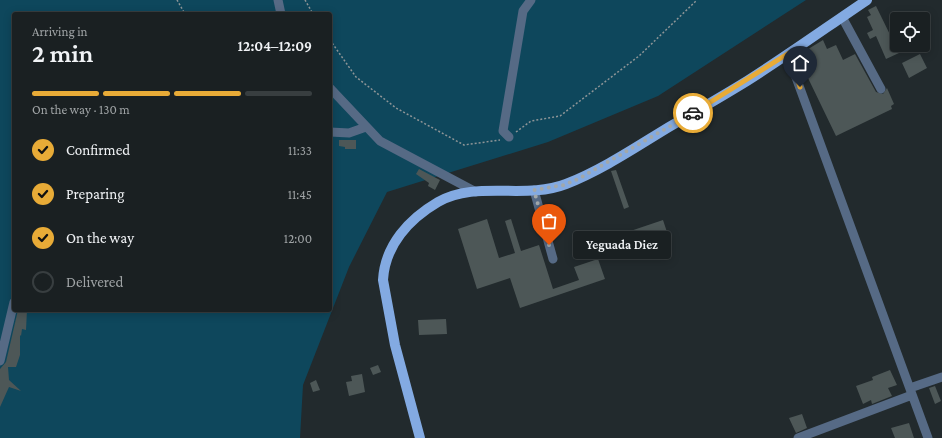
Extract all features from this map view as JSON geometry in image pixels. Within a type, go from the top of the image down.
[{"type":"main road","points":[[420,438],[395,345],[383,280],[383,269],[397,238],[407,225],[419,214],[440,201],[476,192],[534,190],[564,185],[596,170],[746,81],[867,0]]},
{"type":"street","points":[[278,0],[281,12]]},
{"type":"street","points":[[510,137],[503,131],[523,11],[531,0]]},
{"type":"street","points":[[842,17],[881,89]]},
{"type":"street","points":[[789,53],[790,60],[928,438]]},
{"type":"street","points":[[332,90],[380,141],[476,192]]},
{"type":"street","points":[[332,132],[349,133],[366,127]]},
{"type":"street","points":[[534,190],[553,259]]},
{"type":"street","points":[[0,361],[12,310]]},
{"type":"street","points":[[798,438],[911,392],[942,377]]},
{"type":"path","points":[[177,0],[184,12]]},
{"type":"path","points":[[305,0],[313,12]]},
{"type":"shaded area","points":[[0,0],[806,0],[658,96],[548,142],[387,192],[349,267],[332,311],[332,12],[12,12],[12,312],[331,312],[303,385],[300,438],[0,438]]},
{"type":"building","points":[[876,6],[890,35],[890,52],[899,53],[886,59],[876,36],[870,39],[867,33],[873,30],[867,17],[871,15],[868,10]]},
{"type":"building","points":[[823,40],[827,49],[836,45],[843,60],[855,54],[876,92],[883,94],[887,88],[894,104],[891,106],[892,109],[836,136],[808,78],[811,76],[800,54]]},
{"type":"building","points":[[920,54],[927,68],[909,78],[902,63]]},
{"type":"building","points":[[339,140],[356,140],[356,149],[345,149],[345,147],[339,146]]},
{"type":"building","points":[[419,169],[440,180],[435,190],[428,186],[429,183],[416,174]]},
{"type":"building","points":[[616,170],[629,207],[624,209],[611,171]]},
{"type":"building","points":[[487,219],[499,258],[515,253],[505,221],[511,219],[521,251],[539,245],[553,289],[579,280],[574,267],[598,259],[605,279],[520,308],[510,278],[477,289],[458,229]]},
{"type":"building","points":[[663,220],[668,235],[594,259],[589,245]]},
{"type":"building","points":[[18,312],[27,312],[26,330],[22,329],[21,336],[20,335],[20,355],[16,367],[8,367],[9,380],[21,391],[9,387],[0,407],[0,369],[6,362]]},
{"type":"building","points":[[446,319],[447,334],[419,335],[418,320]]},
{"type":"building","points":[[378,365],[381,372],[373,375],[370,368]]},
{"type":"building","points":[[890,370],[897,385],[888,388],[892,396],[872,404],[871,400],[863,404],[856,386],[873,380],[872,377]]},
{"type":"building","points":[[362,374],[365,392],[349,396],[346,382],[352,381],[351,376]]},
{"type":"building","points":[[316,380],[320,390],[313,392],[310,383]]},
{"type":"building","points":[[935,386],[941,401],[935,404],[929,388]]},
{"type":"building","points":[[802,414],[807,428],[796,433],[789,418]]},
{"type":"building","points":[[909,423],[914,438],[895,438],[891,428]]},
{"type":"way so far","points":[[549,245],[534,190],[564,185],[580,178],[693,113]]},
{"type":"place","name":"Yeguada Diez","points":[[549,245]]},
{"type":"route","points":[[693,113],[789,53],[790,60],[800,87]]}]
